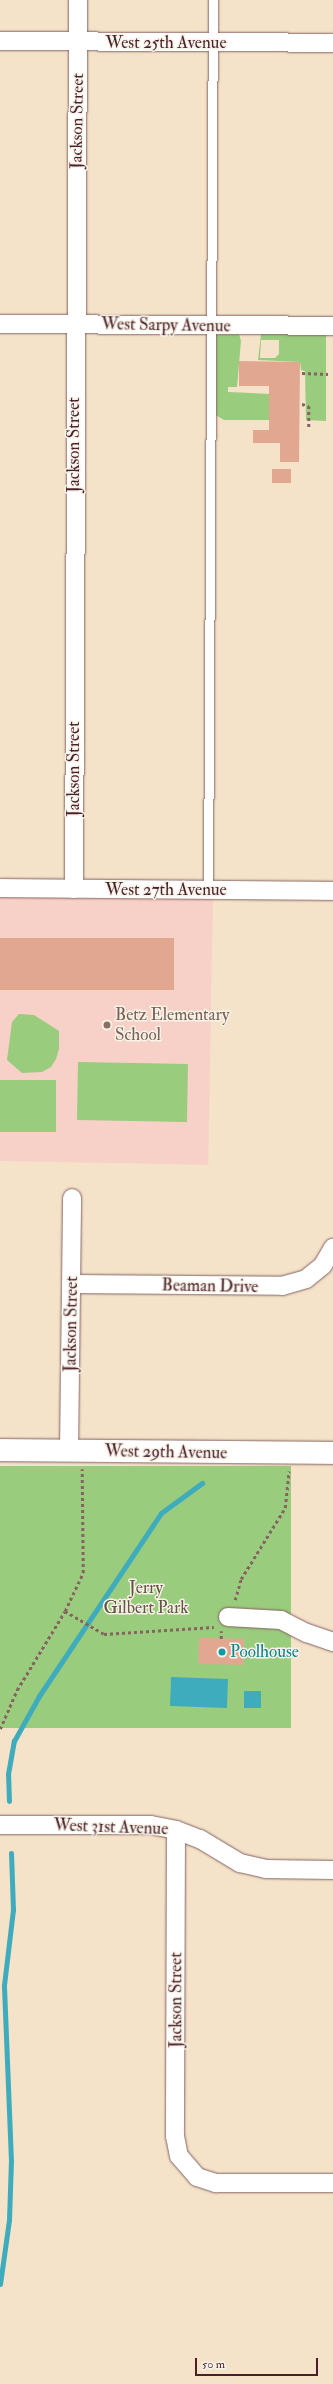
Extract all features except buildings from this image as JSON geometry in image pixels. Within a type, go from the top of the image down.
[{"type":"street","name":"Jackson Street","points":[[74,889],[75,324],[78,0]]},
{"type":"street","name":"West 25th Avenue","points":[[0,41],[333,43]]},
{"type":"street","name":"West Sarpy Avenue","points":[[0,324],[333,326]]},
{"type":"street","name":"West 27th Avenue","points":[[0,888],[333,891]]},
{"type":"street","name":"Jackson Street","points":[[72,1198],[71,1284],[75,1451]]},
{"type":"street","name":"Beaman Drive","points":[[71,1284],[282,1286],[306,1278],[323,1265],[333,1248]]},
{"type":"street","name":"West 29th Avenue","points":[[0,1450],[333,1453]]},
{"type":"street","points":[[227,1623],[281,1620],[307,1633],[333,1642]]},
{"type":"street","name":"West 31st Avenue","points":[[0,1825],[151,1825],[176,1830],[200,1839],[240,1863],[265,1869],[333,1870]]},
{"type":"street","name":"Jackson Street","points":[[176,1830],[175,2136],[179,2156],[187,2168],[197,2177],[216,2183],[333,2183]]},
{"type":"lane","points":[[208,890],[212,0]]},
{"type":"path","points":[[302,373],[328,374]]},
{"type":"path","points":[[302,404],[309,406],[309,428]]},
{"type":"path","points":[[0,1729],[17,1690],[65,1611],[83,1573],[75,1451]]},
{"type":"path","points":[[221,1639],[221,1627],[227,1623],[241,1579],[285,1508],[290,1464]]},
{"type":"path","points":[[65,1611],[104,1634],[201,1627]]},
{"type":"shaded area","name":"Betz Elementary School","points":[[0,888],[213,892],[208,1165],[0,1161]]},
{"type":"green space","points":[[239,334],[241,341],[237,387],[228,387],[228,392],[270,394],[276,398],[269,398],[269,416],[276,416],[274,420],[224,420],[214,414],[214,335]]},
{"type":"green space","points":[[261,334],[326,334],[326,421],[306,420],[305,371],[301,370],[300,362],[258,360]],"holes":[[[261,340],[279,340],[279,354],[275,358],[260,358]]]},
{"type":"green space","points":[[19,1014],[34,1015],[59,1031],[59,1049],[56,1059],[51,1067],[42,1072],[22,1073],[7,1060],[12,1022]]},
{"type":"green space","points":[[78,1062],[188,1064],[187,1122],[77,1120]]},
{"type":"green space","points":[[0,1080],[56,1080],[56,1132],[0,1132]]},
{"type":"green space","name":"Jerry Gilbert Park","points":[[0,1466],[291,1466],[291,1728],[0,1728]]},
{"type":"water","points":[[171,1677],[228,1679],[227,1708],[170,1706]]},
{"type":"water","points":[[244,1691],[261,1691],[261,1708],[244,1708]]},
{"type":"waterway","points":[[9,1801],[8,1774],[14,1741],[39,1696],[161,1513],[202,1483]]},
{"type":"waterway","points":[[0,2284],[9,2220],[11,2161],[4,1985],[13,1910],[11,1853]]},
{"type":"place","name":"Betz Elementary School","points":[[107,1025]]},
{"type":"place","name":"Poolhouse","points":[[222,1652]]}]
